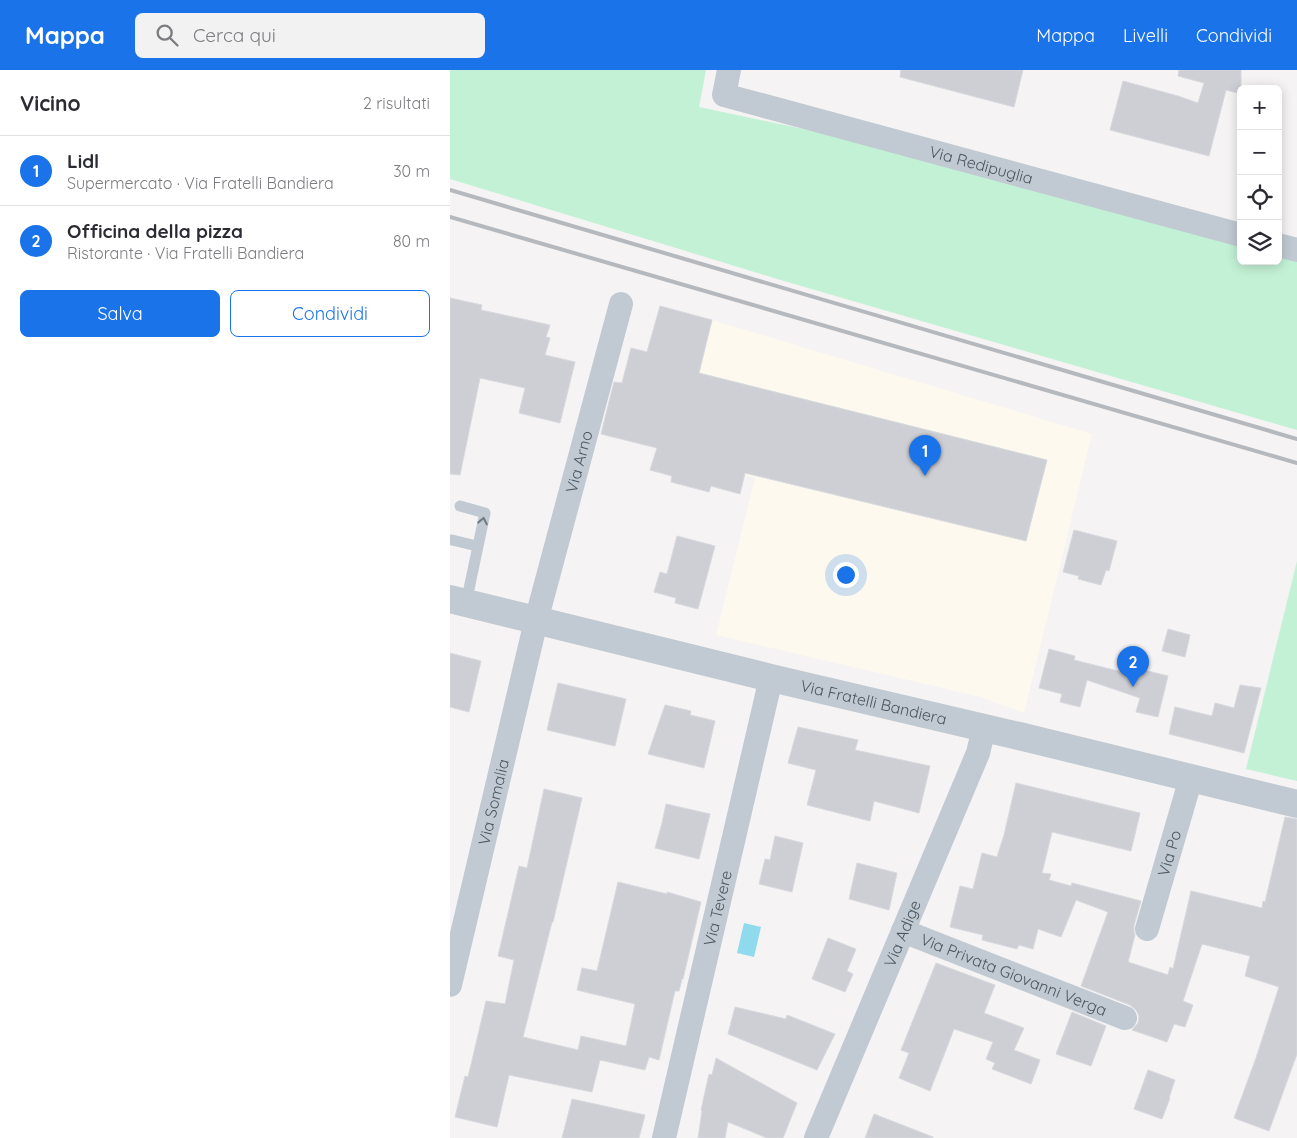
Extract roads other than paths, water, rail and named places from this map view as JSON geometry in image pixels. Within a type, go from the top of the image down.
[{"type":"street","name":"Via Redipuglia","points":[[729,70],[724,95],[1237,234]]},
{"type":"street","points":[[1282,246],[1297,250]]},
{"type":"street","name":"Via Arno","points":[[536,621],[621,304]]},
{"type":"street","name":"Via Fratelli Bandiera","points":[[458,601],[1297,804]]},
{"type":"street","name":"Via Somalia","points":[[450,985],[536,621]]},
{"type":"street","name":"Via Tevere","points":[[664,1138],[771,678]]},
{"type":"street","name":"Via Adige","points":[[816,1138],[978,753],[984,728]]},
{"type":"street","name":"Via Po","points":[[1147,929],[1191,778]]},
{"type":"street","name":"Via Privata Giovanni Verga","points":[[904,931],[1125,1018]]},
{"type":"lane","points":[[458,601],[478,546],[485,513],[460,506]]},
{"type":"lane","points":[[452,540],[478,546]]},
{"type":"water","points":[[744,923],[761,927],[754,957],[737,953]]},
{"type":"railway","points":[[450,190],[1297,439]]},
{"type":"railway","points":[[450,217],[1297,463]]},
{"type":"place","name":"Lidl","points":[[925,476]]},
{"type":"place","name":"Officina della pizza","points":[[1133,687]]}]
